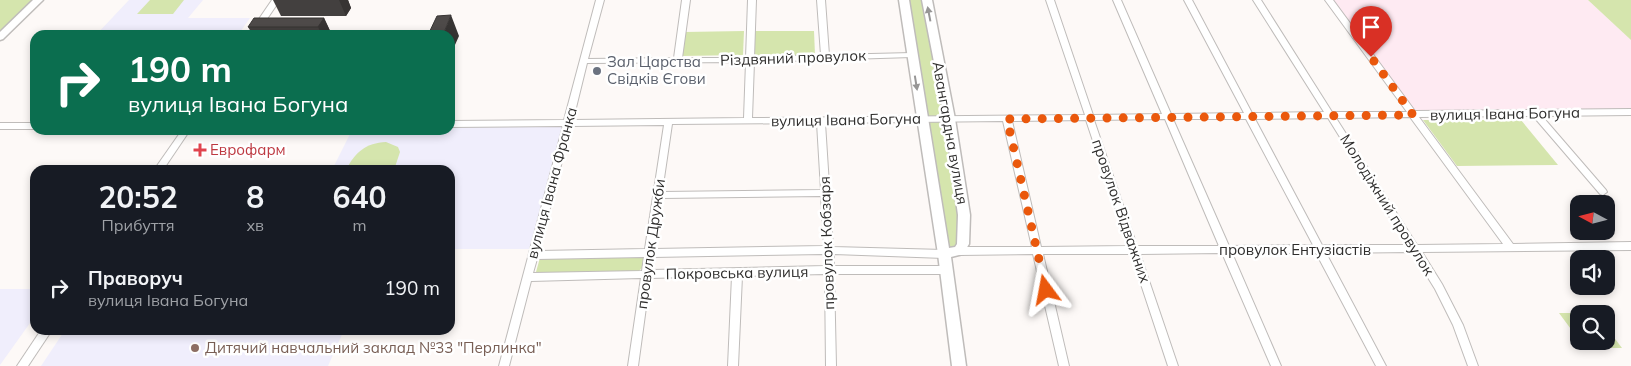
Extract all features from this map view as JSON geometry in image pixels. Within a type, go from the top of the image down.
[{"type":"street","points":[[0,37],[38,0]]},
{"type":"street","points":[[255,30],[276,0]]},
{"type":"street","name":"вулиця Івана Франка","points":[[504,366],[600,0]]},
{"type":"street","points":[[678,60],[686,0]]},
{"type":"street","points":[[748,121],[752,0]]},
{"type":"street","points":[[821,0],[825,56]]},
{"type":"street","name":"Авангардна вулиця","points":[[904,0],[960,366]]},
{"type":"street","name":"Авангардна вулиця","points":[[926,0],[950,119],[964,214],[963,244],[959,251]]},
{"type":"street","name":"провулок Відважних","points":[[1050,0],[1173,366]]},
{"type":"street","points":[[1118,0],[1276,366]]},
{"type":"street","points":[[1188,0],[1381,366]]},
{"type":"street","name":"Молодіжний провулок","points":[[1257,0],[1443,295],[1458,325],[1473,366]]},
{"type":"street","points":[[1329,0],[1511,248]]},
{"type":"street","name":"Різдвяний провулок","points":[[584,61],[750,60],[825,56],[912,55]]},
{"type":"street","name":"вулиця Івана Богуна","points":[[455,124],[1631,112]]},
{"type":"street","points":[[1535,114],[1603,192]]},
{"type":"street","points":[[1007,119],[1064,366]]},
{"type":"street","name":"провулок Кобзаря","points":[[822,121],[829,250],[831,366]]},
{"type":"street","name":"провулок Дружби","points":[[633,366],[668,122]]},
{"type":"street","points":[[0,126],[30,126]]},
{"type":"street","points":[[162,165],[182,135]]},
{"type":"street","points":[[658,195],[825,193]]},
{"type":"street","name":"провулок Ентузіастів","points":[[959,251],[1319,250],[1631,246]]},
{"type":"street","name":"Покровська вулиця","points":[[533,254],[829,250],[944,254]]},
{"type":"street","points":[[944,254],[959,251]]},
{"type":"street","name":"Покровська вулиця","points":[[528,277],[828,270],[946,270]]},
{"type":"street","points":[[733,366],[738,273]]},
{"type":"street","points":[[22,366],[44,335]]},
{"type":"shaded area","points":[[129,0],[203,0],[188,18],[250,18],[242,30],[101,30]]},
{"type":"shaded area","points":[[1329,0],[1588,0],[1631,40],[1631,112],[1413,115]]},
{"type":"shaded area","points":[[568,123],[531,249],[455,249],[455,165],[334,165],[350,135],[455,135],[455,124]]},
{"type":"shaded area","points":[[0,289],[30,289],[30,323],[0,365]]},
{"type":"shaded area","name":"Дитячий навчальний заклад №33 \"Перлинка\"","points":[[62,335],[342,335],[328,366],[41,366]]},
{"type":"green space","points":[[0,0],[35,0],[0,34]]},
{"type":"green space","points":[[150,0],[184,0],[173,14],[137,14]]},
{"type":"green space","points":[[904,0],[927,0],[950,119],[963,244],[944,254]]},
{"type":"green space","points":[[1588,0],[1631,0],[1631,40]]},
{"type":"green space","points":[[744,31],[743,55],[681,56],[684,32]]},
{"type":"green space","points":[[753,31],[814,31],[815,55],[751,56]]},
{"type":"green space","points":[[1423,120],[1521,120],[1558,165],[1457,166]]},
{"type":"green space","points":[[386,142],[398,147],[400,152],[396,165],[349,165],[357,153],[373,144]]},
{"type":"green space","points":[[644,252],[642,268],[638,272],[537,274],[536,272],[541,254]]},
{"type":"green space","points":[[1559,313],[1570,313],[1570,328]]},
{"type":"green space","points":[[1615,339],[1622,348],[1615,348]]},
{"type":"building","points":[[451,15],[445,30],[430,30],[437,16]]},
{"type":"building","points":[[254,18],[324,18],[318,27],[248,27]]},
{"type":"place","name":"Зал Царства Свідків Єгови","points":[[597,71]]},
{"type":"place","name":"Еврофарм","points":[[200,150]]},
{"type":"place","name":"Дитячий навчальний заклад №33 \"Перлинка\"","points":[[195,348]]},
{"type":"route","points":[[1046,290],[1007,119],[1413,115],[1371,57]]}]
